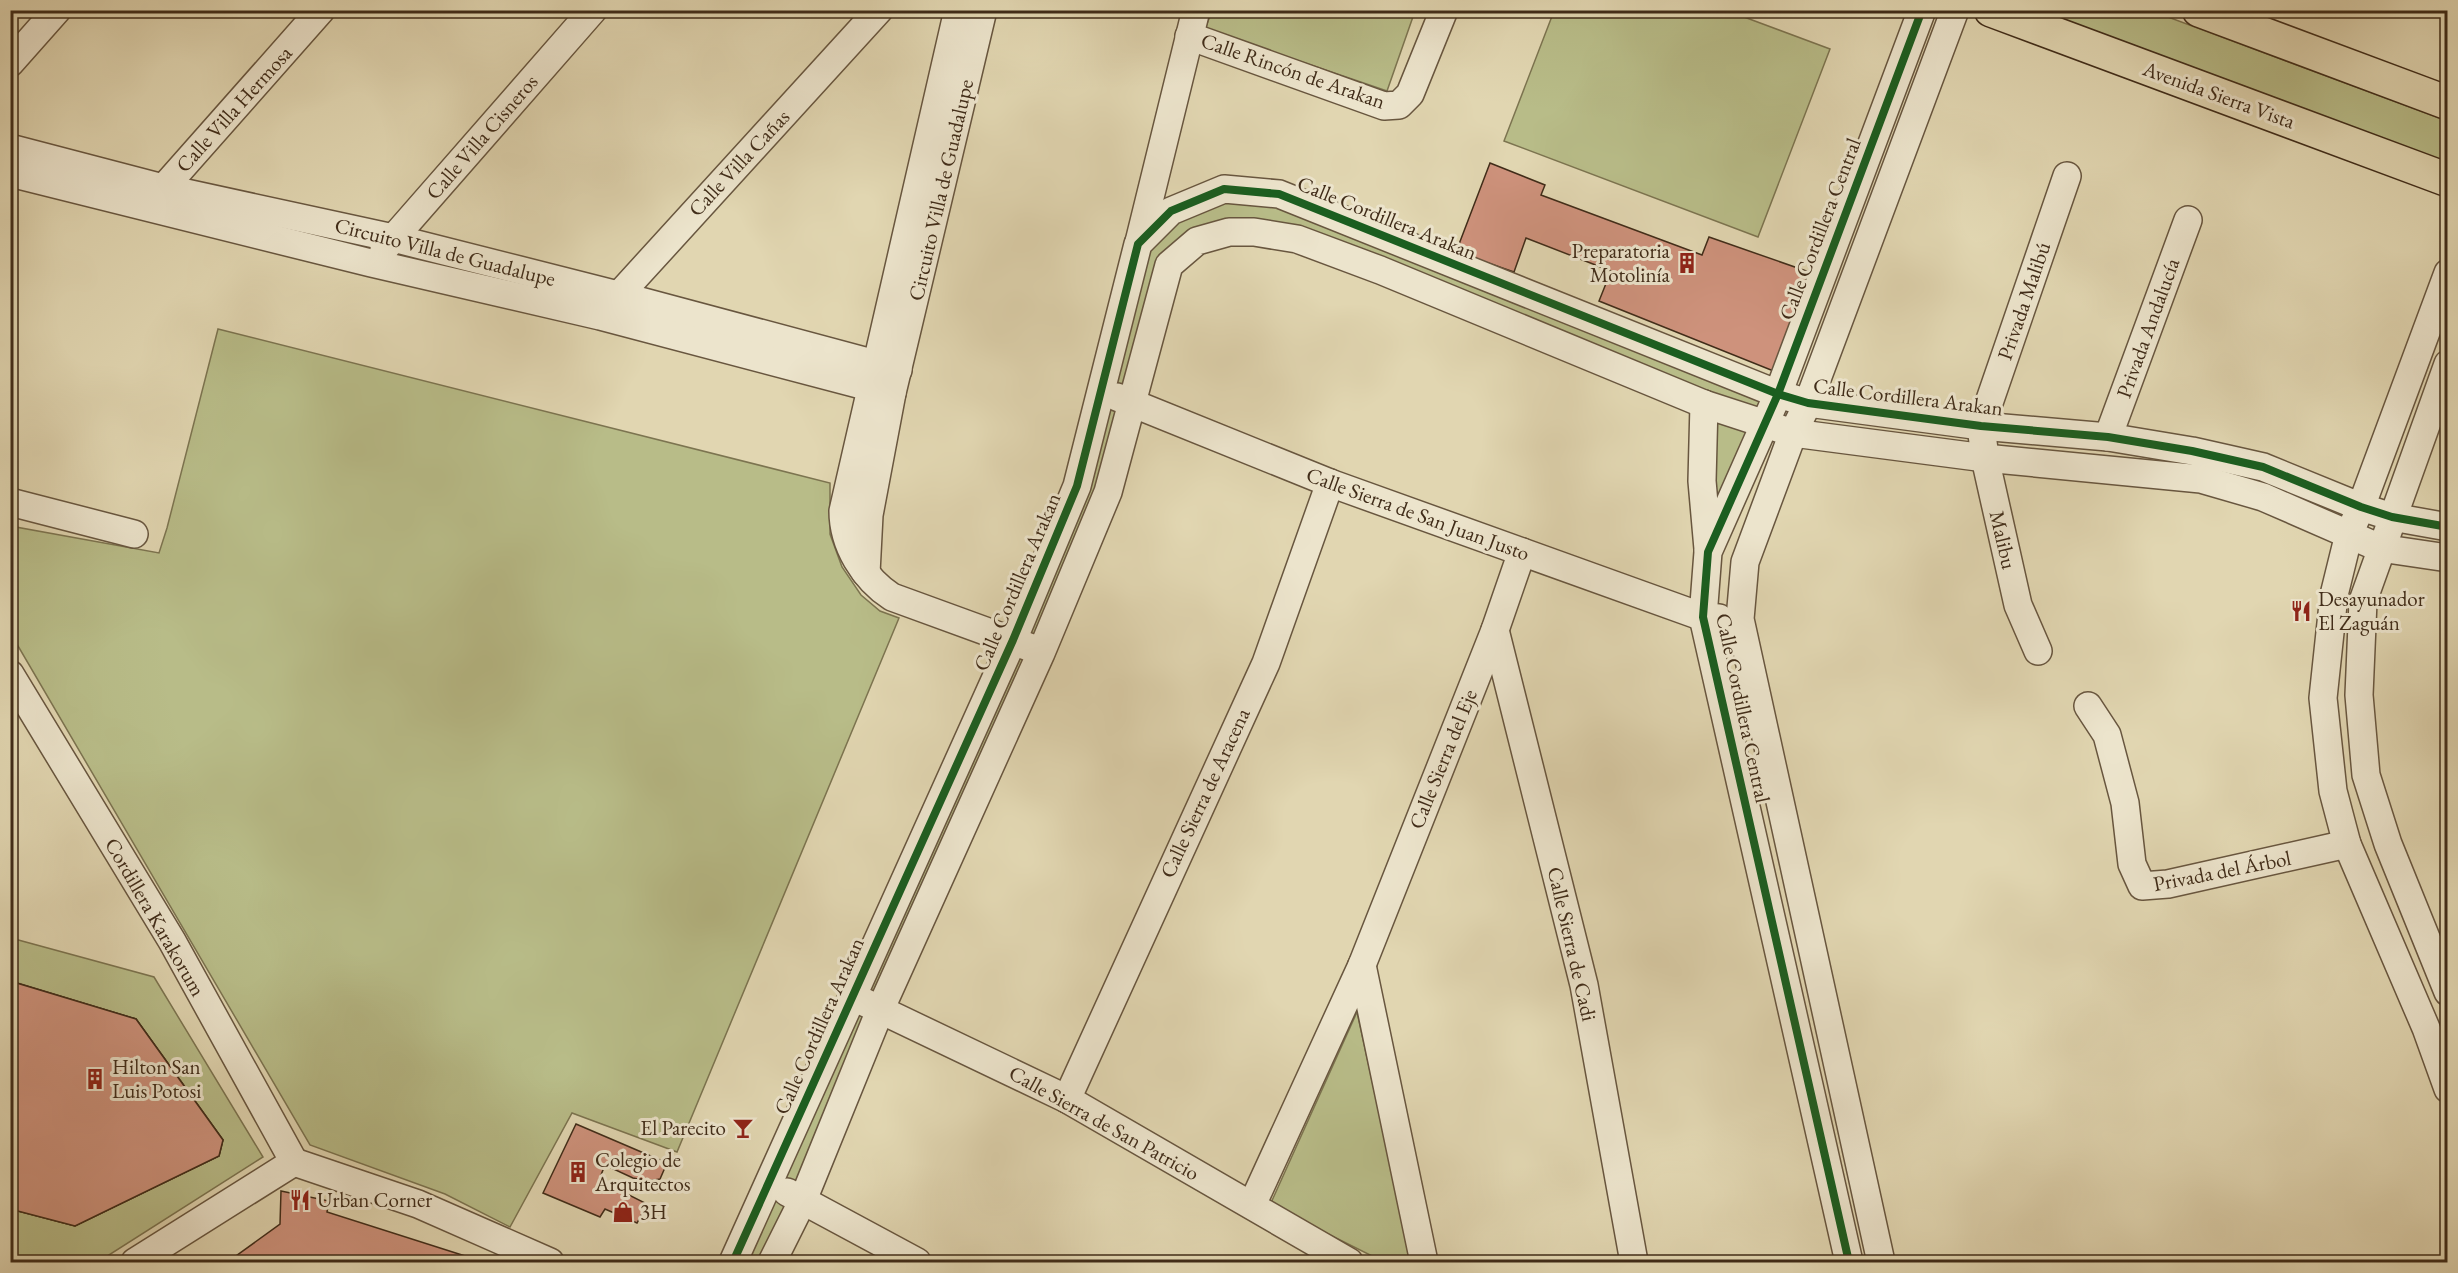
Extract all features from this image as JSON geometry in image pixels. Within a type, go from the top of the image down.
[{"type":"main road","name":"Avenida Sierra Vista","points":[[1991,10],[2448,180]]},
{"type":"main road","points":[[2199,10],[2448,103]]},
{"type":"street","points":[[10,63],[57,10]]},
{"type":"street","name":"Calle Villa Hermosa","points":[[155,198],[321,10]]},
{"type":"street","name":"Calle Villa Cisneros","points":[[371,263],[593,10]]},
{"type":"street","name":"Calle Villa Cañas","points":[[600,316],[879,10]]},
{"type":"street","name":"Circuito Villa de Guadalupe","points":[[885,379],[958,10]]},
{"type":"street","name":"Circuito Villa de Guadalupe","points":[[983,10],[885,379],[843,511],[847,539],[866,574],[877,588],[892,597],[1013,640],[1041,653]]},
{"type":"street","name":"Calle Rincón de Arakan","points":[[1138,244],[1192,23],[1384,106],[1399,105],[1410,94],[1444,10]]},
{"type":"street","name":"Calle Cordillera Central","points":[[1850,1263],[1703,617],[1708,552],[1778,394],[1922,10]]},
{"type":"street","name":"Calle Cordillera Central","points":[[1881,1263],[1740,619],[1745,562],[1793,433],[1808,403],[1955,10]]},
{"type":"street","name":"Circuito Villa de Guadalupe","points":[[10,148],[155,198],[371,263],[885,379]]},
{"type":"street","name":"Circuito Villa de Guadalupe","points":[[10,173],[393,238],[618,295],[885,379]]},
{"type":"street","name":"Privada Malibú","points":[[1981,426],[2067,176]]},
{"type":"street","name":"Calle Cordillera Arakan","points":[[733,1263],[1013,640],[1077,486],[1138,244],[1171,211],[1224,189],[1279,194],[1778,394],[1808,403],[1981,426],[2108,437],[2263,467],[2361,507],[2392,517],[2448,528]]},
{"type":"street","name":"Privada Andalucía","points":[[2108,437],[2188,220]]},
{"type":"street","points":[[772,1263],[803,1200],[880,1008],[1041,653],[1108,492],[1170,265],[1197,241],[1229,232],[1254,232],[1297,239],[1391,274],[1704,404],[1793,433],[1984,458],[2201,479],[2263,497],[2380,548],[2448,558]]},
{"type":"street","points":[[1138,244],[1170,265]]},
{"type":"street","points":[[2448,273],[2349,534],[2334,595],[2323,698],[2333,791],[2347,844],[2437,1023],[2448,1089]]},
{"type":"street","points":[[2448,364],[2380,548],[2363,601],[2359,695],[2366,775],[2388,844],[2448,992]]},
{"type":"street","name":"Calle Sierra de San Juan Justo","points":[[1102,391],[1330,483],[1703,617],[1740,619]]},
{"type":"street","points":[[1704,404],[1702,481],[1708,552]]},
{"type":"street","name":"Malibu","points":[[1981,426],[1984,458],[2018,605],[2038,651]]},
{"type":"street","name":"Calle Sierra de Aracena","points":[[1067,1099],[1266,663],[1330,483]]},
{"type":"street","points":[[10,502],[134,534]]},
{"type":"street","name":"Calle Sierra del Eje","points":[[1252,1205],[1362,965],[1495,630],[1522,552]]},
{"type":"street","name":"Calle Sierra de Cadi","points":[[1495,630],[1584,985],[1634,1263]]},
{"type":"street","name":"Cordillera Karakorum","points":[[10,674],[172,941],[294,1162]]},
{"type":"street","name":"Privada del Árbol","points":[[2088,706],[2108,735],[2126,803],[2132,864],[2142,886],[2168,884],[2347,844]]},
{"type":"street","points":[[1362,965],[1424,1263]]},
{"type":"street","name":"Calle Sierra de San Patricio","points":[[852,997],[880,1008],[1067,1099],[1349,1263]]},
{"type":"street","points":[[1814,1112],[1846,1105]]},
{"type":"street","points":[[135,1263],[294,1162],[418,1204],[536,1260]]},
{"type":"street","points":[[768,1182],[917,1263]]},
{"type":"green space","points":[[1212,11],[1415,11],[1387,91],[1205,29]]},
{"type":"green space","points":[[1554,11],[1728,11],[1830,49],[1758,237],[1504,141]]},
{"type":"green space","points":[[2032,11],[2152,11],[2447,121],[2447,162]]},
{"type":"green space","points":[[1226,192],[1281,196],[1768,399],[1760,418],[1305,237],[1190,243],[1101,500],[766,1262],[742,1262],[1017,639],[1142,244]]},
{"type":"green space","points":[[218,329],[830,483],[830,534],[842,567],[861,595],[880,611],[899,618],[677,1152],[572,1113],[510,1227],[445,1194],[310,1145],[11,634],[10,526],[159,553]]},
{"type":"green space","points":[[1704,404],[1764,424],[1708,552]]},
{"type":"green space","points":[[11,938],[154,977],[263,1157],[98,1262],[38,1262],[11,1255],[10,1209],[75,1226],[219,1156],[223,1140],[136,1019],[11,981]]},
{"type":"green space","points":[[1357,1012],[1412,1262],[1384,1262],[1270,1205]]},
{"type":"building","name":"Preparatoria Motolinía","points":[[1490,163],[1545,185],[1541,195],[1702,255],[1709,237],[1812,273],[1776,372],[1599,301],[1611,271],[1526,238],[1514,272],[1456,252]]},
{"type":"building","name":"Hilton San Luis Potosi","points":[[10,981],[136,1019],[223,1140],[219,1156],[75,1226],[10,1209],[10,1164],[38,1170],[78,1141],[92,1088],[67,1041],[10,1025]]},
{"type":"building","name":"Hilton San Luis Potosi","points":[[10,981],[136,1019],[223,1140],[219,1156],[75,1226],[10,1209]]},
{"type":"building","name":"Colegio de Arquitectos","points":[[576,1124],[667,1163],[660,1179],[648,1181],[633,1178],[605,1165],[599,1180],[647,1204],[637,1223],[605,1209],[600,1217],[543,1193]]},
{"type":"building","points":[[281,1191],[329,1201],[327,1212],[484,1262],[236,1262],[236,1256],[280,1224]]},
{"type":"cycle path","points":[[1849,1262],[1703,617],[1708,552],[1778,394],[1922,10]]},
{"type":"cycle path","points":[[733,1262],[1013,640],[1077,486],[1138,244],[1171,211],[1224,189],[1279,194],[1778,394],[1808,403],[1981,426],[2108,437],[2192,451],[2263,467],[2361,507],[2392,517],[2448,527]]},
{"type":"place","name":"Preparatoria Motolinía","points":[[1687,263]]},
{"type":"place","name":"Desayunador El Zaguán","points":[[2301,611]]},
{"type":"place","name":"Hilton San Luis Potosi","points":[[95,1079]]},
{"type":"place","name":"El Parecito","points":[[743,1128]]},
{"type":"place","name":"Colegio de Arquitectos","points":[[578,1172]]},
{"type":"place","name":"Urban Corner","points":[[300,1200]]},
{"type":"place","name":"3H","points":[[623,1212]]}]
